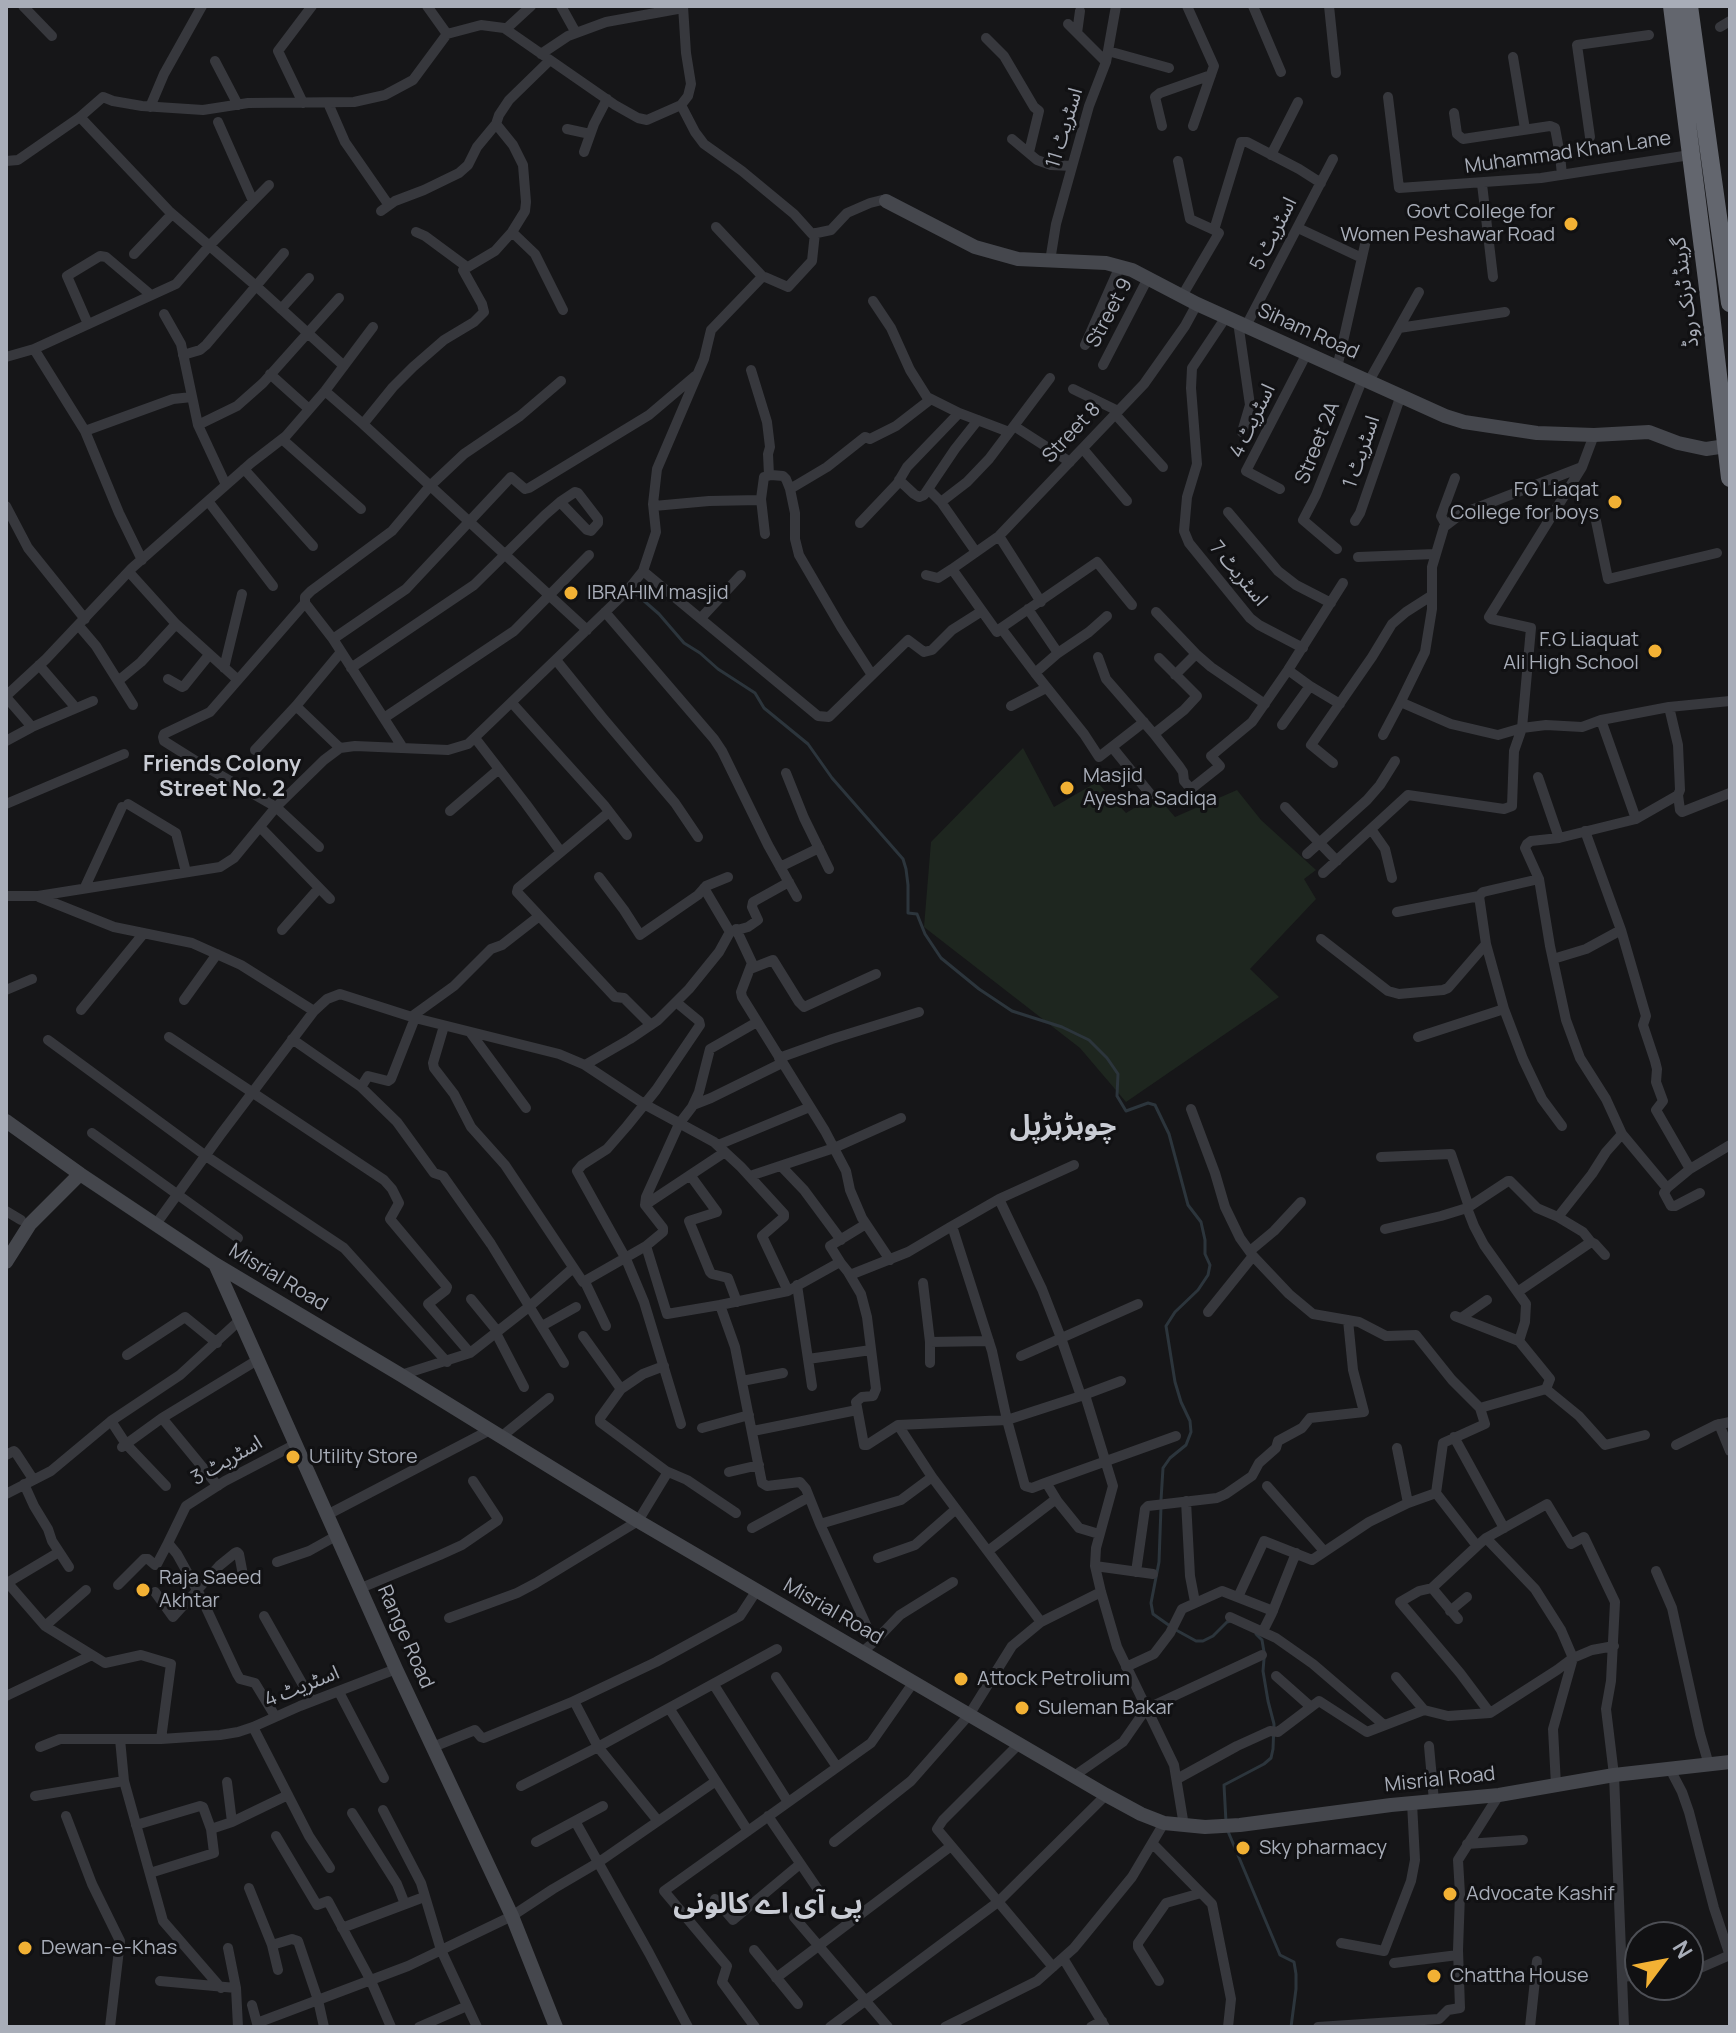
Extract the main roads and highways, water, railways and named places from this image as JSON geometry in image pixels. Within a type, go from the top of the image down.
[{"type":"highway","name":"گرینڈ ٹرنک روڈ","points":[[1672,6],[1730,478]]},
{"type":"highway","name":"گرینڈ ٹرنک روڈ","points":[[1689,6],[1730,303]]},
{"type":"highway","points":[[1690,155],[1695,161],[1698,183],[1702,185],[1706,181],[1704,159],[1709,147]]},
{"type":"highway","points":[[1707,280],[1711,271],[1705,223],[1708,219],[1714,222],[1720,259],[1725,268]]},
{"type":"main road","name":"Siham Road","points":[[886,201],[975,247],[1018,259],[1120,266],[1337,368],[1464,422],[1537,433],[1594,435],[1649,432],[1706,449],[1726,446]]},
{"type":"main road","name":"Misrial Road","points":[[6,1121],[215,1264],[638,1521],[1106,1795],[1164,1823],[1205,1827],[1240,1825],[1499,1795],[1614,1775],[1730,1762]]},
{"type":"main road","points":[[6,1262],[30,1224],[80,1174]]},
{"type":"main road","name":"Range Road","points":[[215,1264],[396,1669],[512,1916],[556,2027]]},
{"type":"waterway","points":[[635,593],[659,614],[684,643],[755,693],[764,708],[808,744],[832,778],[903,859],[908,885],[908,913],[917,914],[925,934],[941,958],[1012,1011],[1062,1027],[1089,1040],[1118,1074],[1117,1096],[1126,1111],[1148,1103],[1155,1105],[1169,1134],[1188,1205],[1201,1222],[1205,1254],[1210,1265],[1208,1275],[1198,1290],[1175,1312],[1166,1326],[1175,1382],[1190,1421],[1191,1432],[1186,1445],[1163,1468],[1161,1500]]},
{"type":"waterway","points":[[1161,1507],[1159,1562],[1151,1603],[1153,1614],[1170,1626]]},
{"type":"waterway","points":[[1176,1630],[1196,1641],[1203,1641],[1231,1621]]},
{"type":"waterway","points":[[1256,1634],[1262,1640],[1264,1652]]},
{"type":"waterway","points":[[1226,1822],[1224,1785],[1271,1758],[1274,1724],[1263,1671],[1264,1659]]},
{"type":"waterway","points":[[1227,1829],[1280,1955],[1294,1962],[1296,1989],[1291,2027]]},
{"type":"place","name":"Govt College for Women Peshawar Road","points":[[1571,224]]},
{"type":"place","name":"FG Liaqat College for boys","points":[[1615,502]]},
{"type":"place","name":"IBRAHIM masjid","points":[[571,593]]},
{"type":"place","name":"F.G Liaquat Ali High School","points":[[1655,651]]},
{"type":"place","name":"Masjid Ayesha Sadiqa","points":[[1067,788]]},
{"type":"place","name":"Utility Store","points":[[293,1457]]},
{"type":"place","name":"Raja Saeed Akhtar","points":[[143,1590]]},
{"type":"place","name":"Attock Petrolium","points":[[961,1679]]},
{"type":"place","name":"Suleman Bakar","points":[[1022,1708]]},
{"type":"place","name":"Sky pharmacy","points":[[1243,1848]]},
{"type":"place","name":"Advocate Kashif","points":[[1450,1894]]},
{"type":"place","name":"Dewan-e-Khas","points":[[25,1948]]},
{"type":"place","name":"Chattha House","points":[[1434,1976]]},
{"type":"district","name":"Friends Colony Street No. 2","points":[[222,778]]},
{"type":"district","name":"چوہڑہڑپل","points":[[1063,1127]]},
{"type":"district","name":"پی آی اے کالونی","points":[[768,1905]]}]
